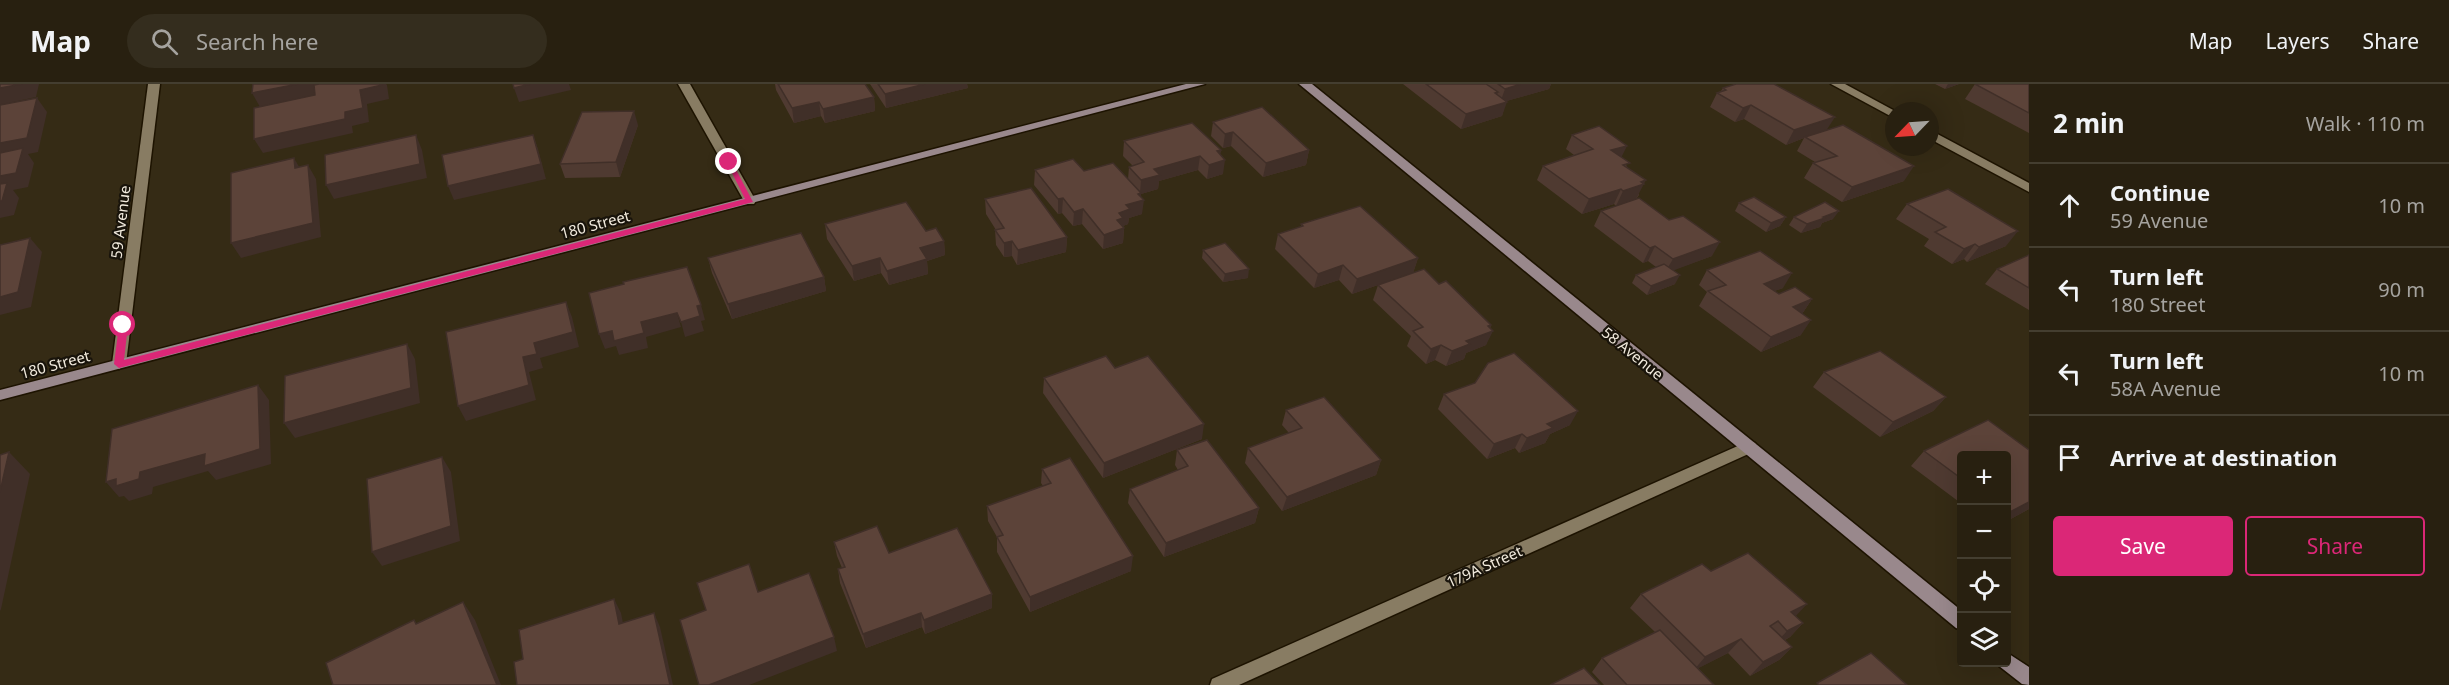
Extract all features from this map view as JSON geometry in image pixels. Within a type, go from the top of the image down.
[{"type":"street","name":"59 Avenue","points":[[119,364],[154,84]]},
{"type":"street","points":[[684,84],[750,201]]},
{"type":"street","name":"180 Street","points":[[0,395],[1199,84]]},
{"type":"street","name":"58 Avenue","points":[[1305,84],[1957,618]]},
{"type":"street","points":[[1837,84],[1885,110]]},
{"type":"street","points":[[1939,139],[2029,188]]},
{"type":"street","name":"179A Street","points":[[1219,685],[1749,447]]},
{"type":"street","points":[[2011,663],[2029,678]]},
{"type":"building","points":[[0,84],[22,84],[0,88]]},
{"type":"building","points":[[253,84],[298,84],[252,93]]},
{"type":"building","points":[[513,84],[530,84],[514,88]]},
{"type":"building","points":[[778,84],[865,84],[874,97],[823,109],[819,102],[792,108]]},
{"type":"building","points":[[878,84],[925,84],[885,94]]},
{"type":"building","points":[[1426,84],[1486,84],[1507,102],[1466,114]]},
{"type":"building","points":[[1498,84],[1521,84],[1505,89]]},
{"type":"building","points":[[1736,84],[1774,84],[1835,117],[1794,130],[1751,105],[1743,108],[1717,93],[1726,90],[1723,88]]},
{"type":"building","points":[[1975,84],[2029,84],[2029,113]]},
{"type":"building","points":[[314,85],[382,85],[360,90],[363,108],[345,112],[345,119],[254,139],[254,108],[315,95]]},
{"type":"building","points":[[37,98],[27,138],[0,143],[0,105]]},
{"type":"building","points":[[1262,107],[1309,150],[1266,163],[1233,132],[1225,134],[1213,122]]},
{"type":"building","points":[[634,111],[616,162],[560,164],[582,112]]},
{"type":"building","points":[[1192,123],[1221,150],[1217,151],[1225,160],[1209,165],[1200,156],[1154,169],[1160,175],[1141,180],[1129,167],[1144,162],[1124,141]]},
{"type":"building","points":[[1843,125],[1885,149],[1885,156],[1897,156],[1914,166],[1852,187],[1813,163],[1837,156],[1805,137]]},
{"type":"building","points":[[1599,126],[1627,146],[1611,150],[1630,163],[1623,165],[1646,180],[1641,182],[1644,184],[1623,191],[1621,189],[1589,199],[1543,166],[1593,149],[1572,135]]},
{"type":"building","points":[[416,135],[420,164],[326,185],[325,155]]},
{"type":"building","points":[[533,135],[541,164],[448,186],[442,155]]},
{"type":"building","points":[[23,148],[16,173],[0,176],[0,153]]},
{"type":"building","points":[[294,158],[295,168],[308,165],[313,223],[231,243],[231,173]]},
{"type":"building","points":[[1073,159],[1084,171],[1113,163],[1141,193],[1138,194],[1144,200],[1126,205],[1130,209],[1119,213],[1123,218],[1117,220],[1124,228],[1104,235],[1083,209],[1074,212],[1063,198],[1058,199],[1035,170]]},
{"type":"building","points":[[7,183],[2,201],[0,201],[0,184]]},
{"type":"building","points":[[1031,188],[1067,237],[1018,250],[1012,241],[1004,243],[995,230],[1004,228],[985,199]]},
{"type":"building","points":[[1948,189],[2018,231],[1979,247],[1975,244],[1964,249],[1935,232],[1946,227],[1907,204]]},
{"type":"building","points":[[1754,197],[1786,217],[1771,223],[1739,203]]},
{"type":"building","points":[[1639,198],[1669,220],[1683,216],[1720,242],[1673,259],[1655,246],[1650,248],[1601,211]]},
{"type":"building","points":[[906,202],[926,231],[936,228],[944,241],[920,248],[927,259],[887,271],[880,258],[852,266],[825,224]]},
{"type":"building","points":[[1825,202],[1839,211],[1807,224],[1794,217]]},
{"type":"building","points":[[1360,206],[1418,258],[1357,279],[1343,265],[1318,274],[1278,234],[1303,226],[1301,224]]},
{"type":"building","points":[[801,233],[824,277],[728,304],[708,258]]},
{"type":"building","points":[[30,238],[18,292],[0,297],[0,245]]},
{"type":"building","points":[[1225,243],[1249,269],[1225,274],[1203,250]]},
{"type":"building","points":[[1760,251],[1792,273],[1764,284],[1779,294],[1795,287],[1812,299],[1793,307],[1811,320],[1771,337],[1708,291],[1726,285],[1707,270]]},
{"type":"building","points":[[2029,255],[2029,288],[1997,269]]},
{"type":"building","points":[[1664,264],[1680,275],[1651,286],[1636,275]]},
{"type":"building","points":[[687,267],[701,305],[697,306],[700,316],[681,322],[677,313],[641,322],[644,333],[614,341],[612,331],[599,334],[589,293],[624,284],[623,282]]},
{"type":"building","points":[[1424,269],[1439,284],[1446,281],[1491,325],[1488,326],[1493,331],[1466,341],[1470,344],[1452,351],[1441,345],[1431,349],[1413,331],[1423,327],[1378,285]]},
{"type":"building","points":[[566,302],[573,332],[534,343],[537,354],[523,357],[529,385],[458,406],[446,332]]},
{"type":"building","points":[[407,344],[411,388],[284,423],[285,376]]},
{"type":"building","points":[[1880,351],[1946,397],[1893,422],[1824,372]]},
{"type":"building","points":[[1514,353],[1578,411],[1547,424],[1553,428],[1527,438],[1522,434],[1494,444],[1444,394],[1475,383],[1488,363]]},
{"type":"building","points":[[1106,356],[1115,368],[1148,356],[1204,424],[1104,463],[1044,378]]},
{"type":"building","points":[[258,385],[260,449],[204,466],[205,454],[140,472],[139,479],[116,486],[116,479],[106,482],[112,429]]},
{"type":"building","points":[[1324,397],[1381,460],[1287,497],[1248,448],[1302,428],[1286,410]]},
{"type":"building","points":[[1988,420],[2029,450],[2029,502],[2011,511],[2011,451],[1957,451],[1957,475],[1924,451]]},
{"type":"building","points":[[1207,440],[1259,508],[1166,543],[1130,489],[1188,466],[1177,450]]},
{"type":"building","points":[[9,452],[0,492],[0,455]]},
{"type":"building","points":[[442,457],[451,526],[372,552],[367,479]]},
{"type":"building","points":[[1070,458],[1133,556],[1030,597],[997,537],[1003,535],[987,506],[1051,483],[1042,469]]},
{"type":"building","points":[[877,526],[889,553],[957,528],[992,594],[924,620],[921,613],[863,634],[838,569],[845,567],[834,542]]},
{"type":"building","points":[[1748,553],[1807,604],[1791,612],[1803,623],[1787,631],[1778,621],[1770,626],[1792,647],[1763,662],[1741,639],[1705,657],[1641,594],[1702,564],[1711,571]]},
{"type":"building","points":[[749,564],[758,592],[809,573],[834,637],[709,685],[699,685],[680,620],[706,610],[697,583]]},
{"type":"building","points":[[614,599],[619,624],[654,613],[670,685],[517,685],[514,662],[523,659],[519,630]]},
{"type":"building","points":[[463,602],[497,685],[333,685],[326,663],[414,620],[416,624]]},
{"type":"building","points":[[1660,630],[1714,685],[1627,685],[1602,658]]},
{"type":"building","points":[[1871,653],[1907,685],[1819,685],[1817,683]]},
{"type":"building","points":[[1584,668],[1600,685],[1550,685]]},
{"type":"route","points":[[123,325],[119,364],[750,201],[729,162]]}]
